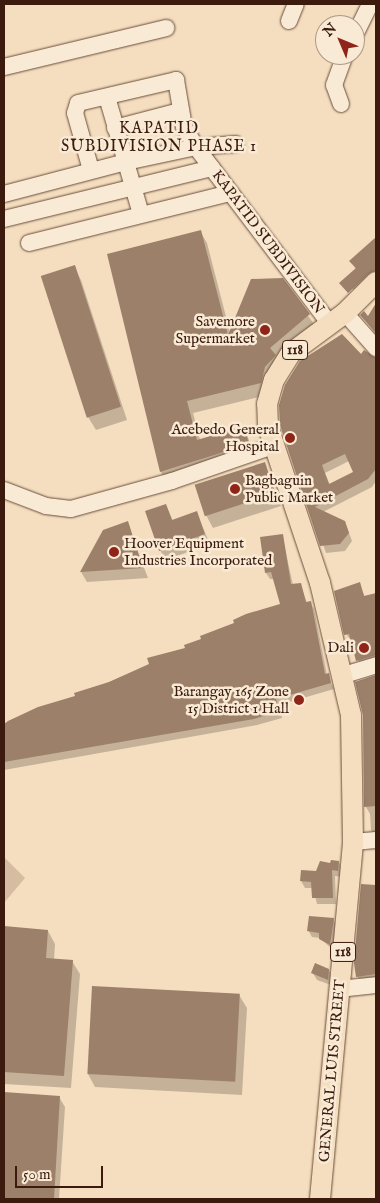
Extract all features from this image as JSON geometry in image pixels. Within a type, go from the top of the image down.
[{"type":"main road","name":"GENERAL LUIS STREET","points":[[320,1199],[353,842],[351,716],[344,675],[313,560],[273,446],[268,427],[267,404],[274,380],[291,353],[337,318],[376,282]]},
{"type":"street","points":[[289,21],[296,4]]},
{"type":"street","points":[[4,67],[166,28]]},
{"type":"street","points":[[341,65],[334,85],[341,104]]},
{"type":"street","name":"KAPATID SUBDIVISION","points":[[106,97],[174,79],[178,82],[180,111],[184,127],[196,147],[230,192],[337,318],[376,348]]},
{"type":"street","points":[[91,170],[75,108],[78,103],[106,97],[141,214]]},
{"type":"street","points":[[116,128],[180,111]]},
{"type":"street","points":[[4,194],[126,162],[196,147],[236,144]]},
{"type":"street","points":[[4,219],[212,168]]},
{"type":"street","points":[[30,244],[230,192]]},
{"type":"street","points":[[4,490],[46,506],[71,509],[164,483],[273,446]]},
{"type":"street","points":[[344,675],[376,666]]},
{"type":"street","points":[[353,842],[376,840]]},
{"type":"street","points":[[339,990],[376,985]]},
{"type":"shaded area","points":[[4,857],[25,878],[4,903]]},
{"type":"building","points":[[201,230],[228,335],[251,279],[283,278],[310,314],[270,348],[276,355],[265,367],[261,383],[187,401],[197,440],[244,426],[249,444],[160,472],[107,254]]},
{"type":"building","points":[[376,237],[376,270],[368,274],[348,293],[339,283],[356,268],[349,261]]},
{"type":"building","points":[[75,265],[121,407],[87,418],[41,276]]},
{"type":"building","points":[[376,303],[376,333],[360,315],[364,311],[368,316]]},
{"type":"building","points":[[342,334],[361,354],[364,350],[376,358],[376,469],[368,479],[315,507],[345,521],[349,533],[340,544],[320,546],[280,425],[279,405],[285,385],[300,361]],"holes":[[[345,454],[353,472],[329,484],[322,465]]]},
{"type":"building","name":"Bagbaguin Public Market","points":[[265,462],[275,493],[205,516],[195,485]]},
{"type":"building","points":[[166,504],[172,520],[197,511],[205,534],[159,551],[145,511]]},
{"type":"building","name":"Hoover Equipment Industries Incorporated","points":[[128,521],[143,568],[80,572],[103,530]]},
{"type":"building","points":[[283,534],[291,584],[301,583],[306,602],[311,601],[325,674],[329,673],[331,683],[276,699],[279,711],[254,719],[4,762],[4,724],[8,721],[38,707],[75,696],[74,693],[109,682],[149,664],[147,658],[185,648],[184,645],[201,639],[200,636],[234,623],[233,620],[246,614],[280,604],[271,572],[265,573],[260,537]]},
{"type":"building","points":[[360,582],[364,596],[376,593],[376,655],[356,661],[349,634],[344,635],[334,591]]},
{"type":"building","points":[[376,675],[376,806],[364,807],[363,715],[355,682]]},
{"type":"building","points":[[331,860],[339,861],[338,871],[332,870],[333,898],[312,898],[311,882],[300,881],[301,870],[316,871],[320,861],[330,863]]},
{"type":"building","points":[[361,884],[376,885],[376,974],[356,977],[354,963]]},
{"type":"building","points":[[309,916],[334,918],[330,945],[319,939],[319,933],[307,931]]},
{"type":"building","points":[[4,926],[48,930],[46,958],[73,960],[64,1076],[4,1072]]},
{"type":"building","points":[[315,963],[329,969],[328,980],[311,973]]},
{"type":"building","points":[[92,986],[240,994],[235,1082],[87,1074]]},
{"type":"building","points":[[4,1092],[60,1096],[54,1199],[4,1199]]},
{"type":"place","name":"Savemore Supermarket","points":[[265,330]]},
{"type":"place","name":"Acebedo General Hospital","points":[[290,438]]},
{"type":"place","name":"Bagbaguin Public Market","points":[[235,489]]},
{"type":"place","name":"Hoover Equipment Industries Incorporated","points":[[114,552]]},
{"type":"place","name":"Dali","points":[[364,648]]},
{"type":"place","name":"Barangay 165 Zone 15 District 1 Hall","points":[[299,700]]},
{"type":"district","name":"KAPATID SUBDIVISION PHASE 1","points":[[159,138]]}]
